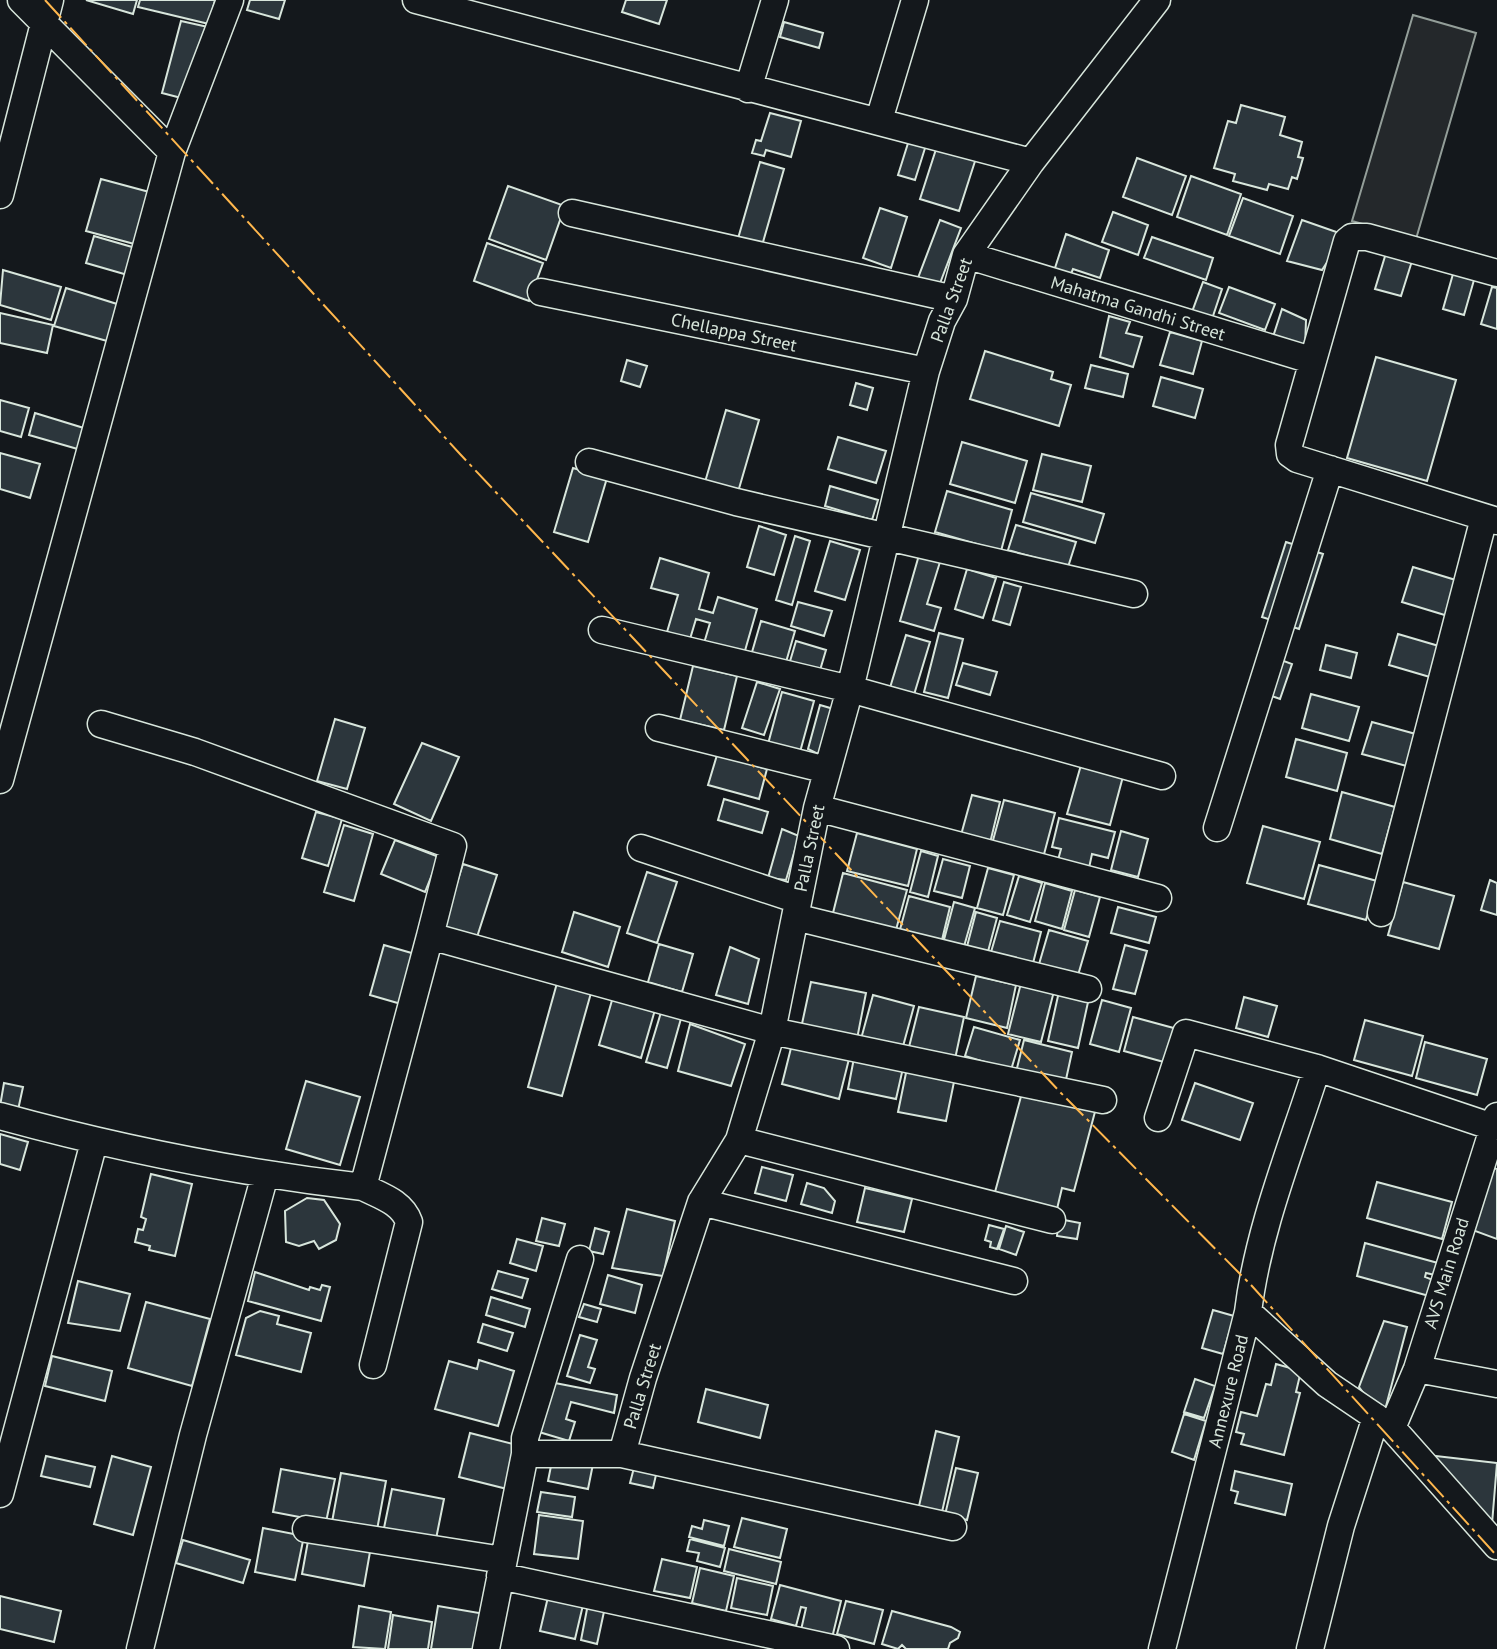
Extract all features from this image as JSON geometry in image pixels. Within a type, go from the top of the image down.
[{"type":"street","points":[[21,0],[46,11],[172,152]]},
{"type":"street","points":[[0,780],[172,152],[230,0]]},
{"type":"street","points":[[416,0],[1031,162]]},
{"type":"street","points":[[748,89],[775,0]]},
{"type":"street","points":[[879,120],[915,0]]},
{"type":"street","name":"Palla Street","points":[[622,1454],[643,1378],[701,1202],[739,1140],[772,1031],[817,808],[888,537],[926,371],[943,321],[954,299],[966,255],[1031,162],[1157,0]]},
{"type":"street","points":[[0,195],[46,11]]},
{"type":"street","points":[[572,213],[954,299]]},
{"type":"street","points":[[1381,913],[1491,519],[1297,459],[1290,454],[1289,445],[1347,241],[1363,228],[1497,273]]},
{"type":"street","name":"Mahatma Gandhi Street","points":[[966,255],[1311,360]]},
{"type":"street","name":"Chellappa Street","points":[[541,292],[926,371]]},
{"type":"street","points":[[589,462],[736,502],[1134,593]]},
{"type":"street","points":[[1217,828],[1331,469]]},
{"type":"street","points":[[602,630],[850,689],[1162,776]]},
{"type":"street","points":[[101,723],[195,752],[453,846],[363,1187]]},
{"type":"street","points":[[659,729],[827,770]]},
{"type":"street","points":[[817,808],[1158,898]]},
{"type":"street","points":[[641,848],[797,909],[1088,989]]},
{"type":"street","points":[[430,936],[772,1031],[1103,1100]]},
{"type":"street","points":[[1158,1118],[1186,1033],[1317,1068],[1495,1121]]},
{"type":"street","points":[[1248,1312],[1251,1284],[1317,1068]]},
{"type":"street","points":[[0,1116],[94,1142],[265,1175],[363,1187],[394,1202],[406,1213],[409,1222],[373,1365]]},
{"type":"street","name":"AVS Main Road","points":[[1310,1649],[1341,1526],[1384,1423],[1417,1368],[1495,1121]]},
{"type":"street","points":[[739,1140],[1052,1220]]},
{"type":"street","points":[[0,1494],[94,1142]]},
{"type":"street","points":[[140,1649],[193,1435],[265,1175]]},
{"type":"street","points":[[701,1202],[1014,1281]]},
{"type":"street","points":[[486,1649],[525,1454],[525,1438],[580,1259]]},
{"type":"street","name":"Annexure Road","points":[[1162,1649],[1248,1312],[1327,1384],[1384,1423],[1497,1546]]},
{"type":"street","points":[[1417,1368],[1497,1384]]},
{"type":"street","points":[[525,1454],[622,1454],[953,1527]]},
{"type":"street","points":[[306,1529],[502,1568],[836,1649]]},
{"type":"shaded area","points":[[1413,15],[1476,33],[1416,239],[1352,221]]},
{"type":"building","points":[[86,0],[137,0],[133,14]]},
{"type":"building","points":[[140,0],[215,0],[209,24],[138,7]]},
{"type":"building","points":[[250,0],[285,0],[279,19],[247,10]]},
{"type":"building","points":[[626,0],[667,0],[659,24],[622,12]]},
{"type":"building","points":[[181,21],[208,27],[189,100],[162,93]]},
{"type":"building","points":[[784,22],[823,33],[819,48],[780,37]]},
{"type":"building","points":[[1241,105],[1285,117],[1280,135],[1302,142],[1298,157],[1303,158],[1297,179],[1292,177],[1288,189],[1269,184],[1267,190],[1233,181],[1235,174],[1214,168],[1228,121],[1236,123]]},
{"type":"building","points":[[770,113],[801,121],[791,157],[766,150],[764,156],[752,153],[756,140],[761,141]]},
{"type":"building","points":[[909,140],[926,145],[915,180],[898,175]]},
{"type":"building","points":[[938,143],[977,155],[959,211],[920,199]]},
{"type":"building","points":[[1137,158],[1186,176],[1172,215],[1123,197]]},
{"type":"building","points":[[760,162],[784,169],[761,249],[737,242]]},
{"type":"building","points":[[1191,176],[1241,194],[1227,235],[1177,217]]},
{"type":"building","points":[[101,179],[153,193],[138,245],[86,231]]},
{"type":"building","points":[[508,186],[565,206],[546,260],[489,239]]},
{"type":"building","points":[[1243,198],[1293,216],[1280,254],[1229,236]]},
{"type":"building","points":[[880,208],[907,217],[891,268],[863,258]]},
{"type":"building","points":[[1113,212],[1148,225],[1138,255],[1102,242]]},
{"type":"building","points":[[940,220],[961,228],[939,286],[918,278]]},
{"type":"building","points":[[1302,220],[1345,235],[1322,270],[1287,261]]},
{"type":"building","points":[[1066,234],[1109,250],[1100,278],[1073,269],[1070,276],[1054,271]]},
{"type":"building","points":[[94,236],[139,249],[131,276],[86,263]]},
{"type":"building","points":[[1152,237],[1213,258],[1206,280],[1144,258]]},
{"type":"building","points":[[487,243],[543,263],[529,301],[474,281]]},
{"type":"building","points":[[1386,253],[1412,261],[1401,296],[1375,289]]},
{"type":"building","points":[[3,270],[61,287],[51,320],[0,305]]},
{"type":"building","points":[[1453,274],[1474,280],[1464,315],[1443,309]]},
{"type":"building","points":[[1203,282],[1222,289],[1212,319],[1192,312]]},
{"type":"building","points":[[1229,287],[1275,304],[1265,330],[1219,313]]},
{"type":"building","points":[[1492,287],[1497,288],[1497,329],[1481,324]]},
{"type":"building","points":[[66,288],[117,304],[107,341],[54,326]]},
{"type":"building","points":[[1282,309],[1306,320],[1305,349],[1272,340]]},
{"type":"building","points":[[0,313],[53,325],[47,353],[0,343]]},
{"type":"building","points":[[1109,316],[1130,322],[1126,333],[1142,337],[1133,367],[1100,357]]},
{"type":"building","points":[[1170,332],[1202,341],[1193,374],[1160,365]]},
{"type":"building","points":[[985,351],[1053,372],[1051,379],[1071,385],[1059,426],[970,399]]},
{"type":"building","points":[[1376,357],[1456,380],[1427,481],[1347,458]]},
{"type":"building","points":[[627,360],[647,366],[640,387],[621,381]]},
{"type":"building","points":[[1091,365],[1128,374],[1123,397],[1085,388]]},
{"type":"building","points":[[1161,377],[1203,389],[1195,418],[1153,406]]},
{"type":"building","points":[[856,383],[873,388],[867,410],[850,405]]},
{"type":"building","points":[[0,400],[29,408],[21,437],[0,431]]},
{"type":"building","points":[[726,410],[759,420],[738,492],[705,482]]},
{"type":"building","points":[[35,413],[87,429],[81,450],[29,435]]},
{"type":"building","points":[[838,437],[886,451],[876,483],[828,469]]},
{"type":"building","points":[[962,442],[1027,461],[1015,503],[950,484]]},
{"type":"building","points":[[0,453],[40,464],[30,498],[0,489]]},
{"type":"building","points":[[1042,454],[1091,466],[1082,502],[1033,490]]},
{"type":"building","points":[[573,468],[607,478],[588,542],[554,532]]},
{"type":"building","points":[[830,486],[878,500],[872,520],[825,506]]},
{"type":"building","points":[[947,491],[1012,510],[1001,551],[935,532]]},
{"type":"building","points":[[1031,493],[1104,514],[1095,543],[1023,522]]},
{"type":"building","points":[[1016,525],[1076,542],[1068,567],[1008,550]]},
{"type":"building","points":[[759,526],[786,535],[774,575],[747,567]]},
{"type":"building","points":[[795,536],[810,541],[792,605],[776,600]]},
{"type":"building","points":[[830,541],[860,550],[845,600],[815,591]]},
{"type":"building","points":[[1286,542],[1323,554],[1299,629],[1262,617]]},
{"type":"building","points":[[919,555],[940,562],[927,604],[941,608],[934,631],[900,621]]},
{"type":"building","points":[[660,558],[709,573],[699,609],[713,613],[718,597],[757,609],[742,661],[702,650],[710,623],[696,619],[690,639],[667,632],[678,595],[651,588]]},
{"type":"building","points":[[1413,567],[1472,585],[1461,620],[1402,602]]},
{"type":"building","points":[[967,569],[996,578],[983,618],[955,609]]},
{"type":"building","points":[[1004,582],[1021,587],[1010,625],[993,620]]},
{"type":"building","points":[[798,602],[832,611],[824,636],[791,626]]},
{"type":"building","points":[[761,621],[795,631],[784,669],[750,659]]},
{"type":"building","points":[[939,633],[963,639],[948,698],[924,692]]},
{"type":"building","points":[[1398,634],[1449,649],[1440,680],[1389,665]]},
{"type":"building","points":[[906,635],[930,642],[913,698],[889,691]]},
{"type":"building","points":[[796,641],[826,650],[818,677],[788,668]]},
{"type":"building","points":[[1326,645],[1357,653],[1351,678],[1320,670]]},
{"type":"building","points":[[1265,654],[1292,664],[1280,699],[1252,689]]},
{"type":"building","points":[[963,663],[997,672],[990,695],[956,685]]},
{"type":"building","points":[[693,666],[737,676],[724,730],[680,720]]},
{"type":"building","points":[[757,682],[780,689],[764,735],[742,728]]},
{"type":"building","points":[[782,692],[814,701],[800,752],[768,744]]},
{"type":"building","points":[[1311,694],[1359,707],[1349,741],[1302,728]]},
{"type":"building","points":[[820,705],[837,710],[820,755],[808,749]]},
{"type":"building","points":[[335,719],[365,728],[347,789],[317,781]]},
{"type":"building","points":[[1372,722],[1423,736],[1414,768],[1362,754]]},
{"type":"building","points":[[1296,739],[1347,753],[1337,791],[1286,777]]},
{"type":"building","points":[[422,743],[459,757],[431,821],[394,804]]},
{"type":"building","points":[[717,755],[767,769],[759,799],[708,785]]},
{"type":"building","points":[[1083,758],[1125,769],[1110,825],[1067,814]]},
{"type":"building","points":[[1342,792],[1395,807],[1382,854],[1330,839]]},
{"type":"building","points":[[972,795],[1000,802],[990,843],[961,835]]},
{"type":"building","points":[[724,799],[768,812],[762,833],[718,820]]},
{"type":"building","points":[[1004,800],[1055,813],[1043,858],[992,844]]},
{"type":"building","points":[[316,812],[342,819],[328,866],[302,858]]},
{"type":"building","points":[[1059,818],[1115,832],[1108,858],[1092,854],[1089,868],[1058,860],[1061,849],[1052,847]]},
{"type":"building","points":[[344,825],[373,834],[354,901],[324,892]]},
{"type":"building","points":[[1263,826],[1320,842],[1304,899],[1247,883]]},
{"type":"building","points":[[782,829],[799,836],[786,880],[768,878]]},
{"type":"building","points":[[1121,831],[1148,839],[1138,877],[1111,870]]},
{"type":"building","points":[[857,833],[917,849],[908,886],[847,871]]},
{"type":"building","points":[[395,840],[439,857],[425,892],[381,874]]},
{"type":"building","points":[[921,851],[938,856],[928,897],[910,892]]},
{"type":"building","points":[[943,859],[970,866],[962,898],[934,891]]},
{"type":"building","points":[[463,864],[497,875],[477,937],[443,927]]},
{"type":"building","points":[[1319,865],[1377,881],[1366,920],[1308,904]]},
{"type":"building","points":[[988,868],[1014,875],[1003,915],[977,908]]},
{"type":"building","points":[[647,872],[677,882],[657,943],[627,933]]},
{"type":"building","points":[[843,873],[907,890],[894,937],[831,921]]},
{"type":"building","points":[[1019,876],[1042,883],[1030,922],[1007,915]]},
{"type":"building","points":[[1490,880],[1497,883],[1497,915],[1481,910]]},
{"type":"building","points":[[1403,882],[1454,896],[1439,949],[1388,935]]},
{"type":"building","points":[[1045,883],[1072,891],[1062,929],[1035,921]]},
{"type":"building","points":[[1075,890],[1100,897],[1089,937],[1064,930]]},
{"type":"building","points":[[909,896],[950,907],[940,948],[898,937]]},
{"type":"building","points":[[954,902],[975,908],[961,957],[941,951]]},
{"type":"building","points":[[1118,907],[1156,917],[1149,943],[1111,933]]},
{"type":"building","points":[[574,912],[620,927],[608,967],[562,952]]},
{"type":"building","points":[[976,912],[997,918],[986,959],[965,954]]},
{"type":"building","points":[[1000,921],[1041,932],[1031,971],[989,959]]},
{"type":"building","points":[[1049,930],[1088,941],[1076,982],[1037,971]]},
{"type":"building","points":[[659,944],[693,954],[682,992],[648,982]]},
{"type":"building","points":[[384,945],[415,954],[401,1004],[370,995]]},
{"type":"building","points":[[1125,945],[1147,951],[1135,994],[1113,989]]},
{"type":"building","points":[[730,947],[759,959],[748,1004],[716,995]]},
{"type":"building","points":[[976,976],[1016,985],[1007,1028],[966,1018]]},
{"type":"building","points":[[811,982],[866,993],[856,1044],[800,1033]]},
{"type":"building","points":[[557,983],[591,993],[562,1096],[528,1087]]},
{"type":"building","points":[[1021,983],[1054,991],[1041,1042],[1008,1034]]},
{"type":"building","points":[[1060,987],[1090,993],[1078,1048],[1048,1041]]},
{"type":"building","points":[[615,990],[657,1003],[641,1058],[599,1045]]},
{"type":"building","points":[[873,995],[914,1006],[902,1050],[861,1039]]},
{"type":"building","points":[[1244,997],[1277,1006],[1268,1037],[1236,1028]]},
{"type":"building","points":[[1102,1000],[1131,1008],[1119,1052],[1090,1044]]},
{"type":"building","points":[[919,1007],[964,1017],[955,1059],[909,1047]]},
{"type":"building","points":[[662,1009],[682,1015],[667,1068],[646,1062]]},
{"type":"building","points":[[1133,1017],[1181,1030],[1171,1064],[1124,1051]]},
{"type":"building","points":[[1365,1020],[1423,1036],[1412,1076],[1354,1060]]},
{"type":"building","points":[[690,1024],[745,1044],[731,1086],[678,1071]]},
{"type":"building","points":[[974,1027],[1020,1040],[1011,1070],[965,1056]]},
{"type":"building","points":[[1024,1040],[1072,1052],[1065,1084],[1016,1072]]},
{"type":"building","points":[[1425,1042],[1487,1059],[1477,1095],[1416,1078]]},
{"type":"building","points":[[792,1044],[849,1059],[839,1099],[782,1084]]},
{"type":"building","points":[[854,1058],[903,1068],[896,1099],[848,1089]]},
{"type":"building","points":[[907,1068],[955,1077],[946,1121],[898,1112]]},
{"type":"building","points":[[306,1081],[360,1097],[340,1165],[286,1149]]},
{"type":"building","points":[[4,1083],[23,1087],[18,1110],[0,1106]]},
{"type":"building","points":[[1195,1083],[1253,1103],[1240,1140],[1182,1120]]},
{"type":"building","points":[[1023,1089],[1096,1108],[1074,1191],[1062,1188],[1057,1209],[995,1192]]},
{"type":"building","points":[[0,1134],[28,1142],[20,1170],[0,1164]]},
{"type":"building","points":[[762,1167],[793,1175],[786,1201],[755,1193]]},
{"type":"building","points":[[1490,1167],[1497,1169],[1497,1239],[1467,1228]]},
{"type":"building","points":[[151,1174],[192,1184],[175,1256],[149,1250],[150,1246],[135,1242],[138,1229],[143,1230],[146,1219],[141,1217]]},
{"type":"building","points":[[1377,1182],[1452,1202],[1442,1239],[1367,1218]]},
{"type":"building","points":[[807,1183],[824,1188],[835,1201],[832,1213],[801,1204]]},
{"type":"building","points":[[865,1188],[912,1199],[904,1232],[857,1222]]},
{"type":"building","points":[[307,1198],[324,1200],[340,1224],[336,1240],[319,1249],[314,1241],[299,1246],[286,1242],[285,1211]]},
{"type":"building","points":[[627,1209],[675,1221],[663,1276],[612,1268]]},
{"type":"building","points":[[542,1218],[565,1224],[559,1246],[536,1241]]},
{"type":"building","points":[[1059,1219],[1080,1223],[1077,1239],[1057,1236]]},
{"type":"building","points":[[989,1225],[1004,1229],[997,1249],[990,1247],[991,1242],[985,1240]]},
{"type":"building","points":[[1006,1226],[1024,1232],[1016,1255],[999,1249]]},
{"type":"building","points":[[595,1228],[609,1232],[603,1254],[589,1251]]},
{"type":"building","points":[[517,1239],[543,1246],[536,1271],[510,1263]]},
{"type":"building","points":[[1365,1243],[1438,1263],[1435,1275],[1426,1273],[1425,1277],[1433,1280],[1429,1296],[1357,1276]]},
{"type":"building","points":[[498,1271],[528,1279],[522,1298],[492,1289]]},
{"type":"building","points":[[255,1272],[309,1290],[310,1287],[320,1290],[322,1285],[330,1287],[321,1321],[248,1301]]},
{"type":"building","points":[[608,1275],[642,1285],[635,1313],[600,1304]]},
{"type":"building","points":[[78,1281],[130,1294],[120,1331],[68,1323]]},
{"type":"building","points":[[491,1297],[530,1309],[525,1327],[486,1315]]},
{"type":"building","points":[[146,1302],[210,1319],[192,1386],[128,1368]]},
{"type":"building","points":[[584,1304],[601,1309],[597,1322],[579,1317]]},
{"type":"building","points":[[1213,1310],[1234,1316],[1223,1354],[1202,1348]]},
{"type":"building","points":[[260,1311],[279,1316],[277,1324],[311,1333],[301,1372],[236,1355],[246,1318]]},
{"type":"building","points":[[1384,1321],[1407,1327],[1385,1410],[1374,1407],[1359,1387]]},
{"type":"building","points":[[483,1324],[513,1333],[507,1351],[478,1342]]},
{"type":"building","points":[[580,1335],[597,1340],[588,1367],[595,1369],[590,1383],[567,1376]]},
{"type":"building","points":[[52,1356],[112,1371],[105,1401],[45,1386]]},
{"type":"building","points":[[479,1360],[514,1371],[498,1426],[435,1409],[449,1361],[477,1369]]},
{"type":"building","points":[[1276,1364],[1301,1371],[1296,1392],[1300,1393],[1284,1455],[1241,1444],[1244,1434],[1236,1432],[1241,1412],[1257,1416],[1266,1384],[1271,1385]]},
{"type":"building","points":[[1195,1379],[1215,1386],[1204,1418],[1184,1412]]},
{"type":"building","points":[[555,1383],[617,1395],[614,1413],[571,1402],[566,1419],[575,1422],[569,1441],[539,1432]]},
{"type":"building","points":[[706,1389],[768,1405],[760,1438],[698,1422]]},
{"type":"building","points":[[1184,1414],[1206,1421],[1194,1460],[1172,1452]]},
{"type":"building","points":[[936,1431],[959,1437],[942,1512],[919,1506]]},
{"type":"building","points":[[470,1433],[517,1445],[507,1489],[459,1477]]},
{"type":"building","points":[[1427,1455],[1497,1463],[1492,1524]]},
{"type":"building","points":[[46,1456],[95,1467],[90,1487],[41,1476]]},
{"type":"building","points":[[112,1456],[151,1467],[133,1535],[94,1524]]},
{"type":"building","points":[[553,1456],[593,1464],[588,1489],[548,1481]]},
{"type":"building","points":[[636,1460],[658,1466],[653,1488],[630,1483]]},
{"type":"building","points":[[956,1468],[978,1473],[967,1520],[945,1515]]},
{"type":"building","points":[[281,1469],[335,1479],[326,1522],[273,1512]]},
{"type":"building","points":[[1235,1471],[1292,1484],[1285,1515],[1235,1503],[1238,1492],[1231,1490]]},
{"type":"building","points":[[341,1473],[386,1481],[377,1530],[332,1522]]},
{"type":"building","points":[[392,1489],[444,1499],[436,1539],[384,1528]]},
{"type":"building","points":[[541,1492],[575,1497],[572,1517],[537,1512]]},
{"type":"building","points":[[539,1515],[583,1521],[578,1559],[534,1554]]},
{"type":"building","points":[[742,1518],[787,1529],[780,1558],[734,1547]]},
{"type":"building","points":[[704,1520],[729,1526],[724,1546],[689,1537],[692,1526],[702,1529]]},
{"type":"building","points":[[263,1528],[304,1536],[295,1580],[255,1572]]},
{"type":"building","points":[[690,1539],[725,1548],[720,1567],[697,1561],[699,1553],[687,1551]]},
{"type":"building","points":[[183,1540],[250,1560],[243,1583],[176,1563]]},
{"type":"building","points":[[308,1541],[370,1552],[364,1586],[302,1574]]},
{"type":"building","points":[[729,1549],[781,1562],[776,1584],[724,1571]]},
{"type":"building","points":[[662,1559],[697,1567],[690,1598],[654,1591]]},
{"type":"building","points":[[700,1568],[734,1576],[726,1611],[692,1603]]},
{"type":"building","points":[[737,1578],[773,1586],[767,1615],[731,1608]]},
{"type":"building","points":[[780,1585],[841,1601],[832,1638],[801,1630],[806,1608],[801,1607],[796,1626],[771,1619]]},
{"type":"building","points":[[0,1596],[61,1611],[54,1642],[0,1629]]},
{"type":"building","points":[[548,1597],[583,1605],[575,1639],[540,1631]]},
{"type":"building","points":[[846,1601],[883,1610],[874,1644],[837,1634]]},
{"type":"building","points":[[588,1604],[605,1607],[597,1644],[581,1640]]},
{"type":"building","points":[[359,1606],[391,1612],[385,1649],[353,1647]]},
{"type":"building","points":[[438,1606],[485,1614],[478,1649],[431,1649]]},
{"type":"building","points":[[892,1611],[951,1627],[960,1632],[958,1638],[950,1643],[948,1649],[906,1649],[902,1645],[898,1649],[882,1644]]},
{"type":"building","points":[[393,1615],[432,1622],[428,1649],[388,1649]]},
{"type":"power","points":[[45,0],[460,454],[1060,1092],[1251,1285],[1497,1556]]}]
